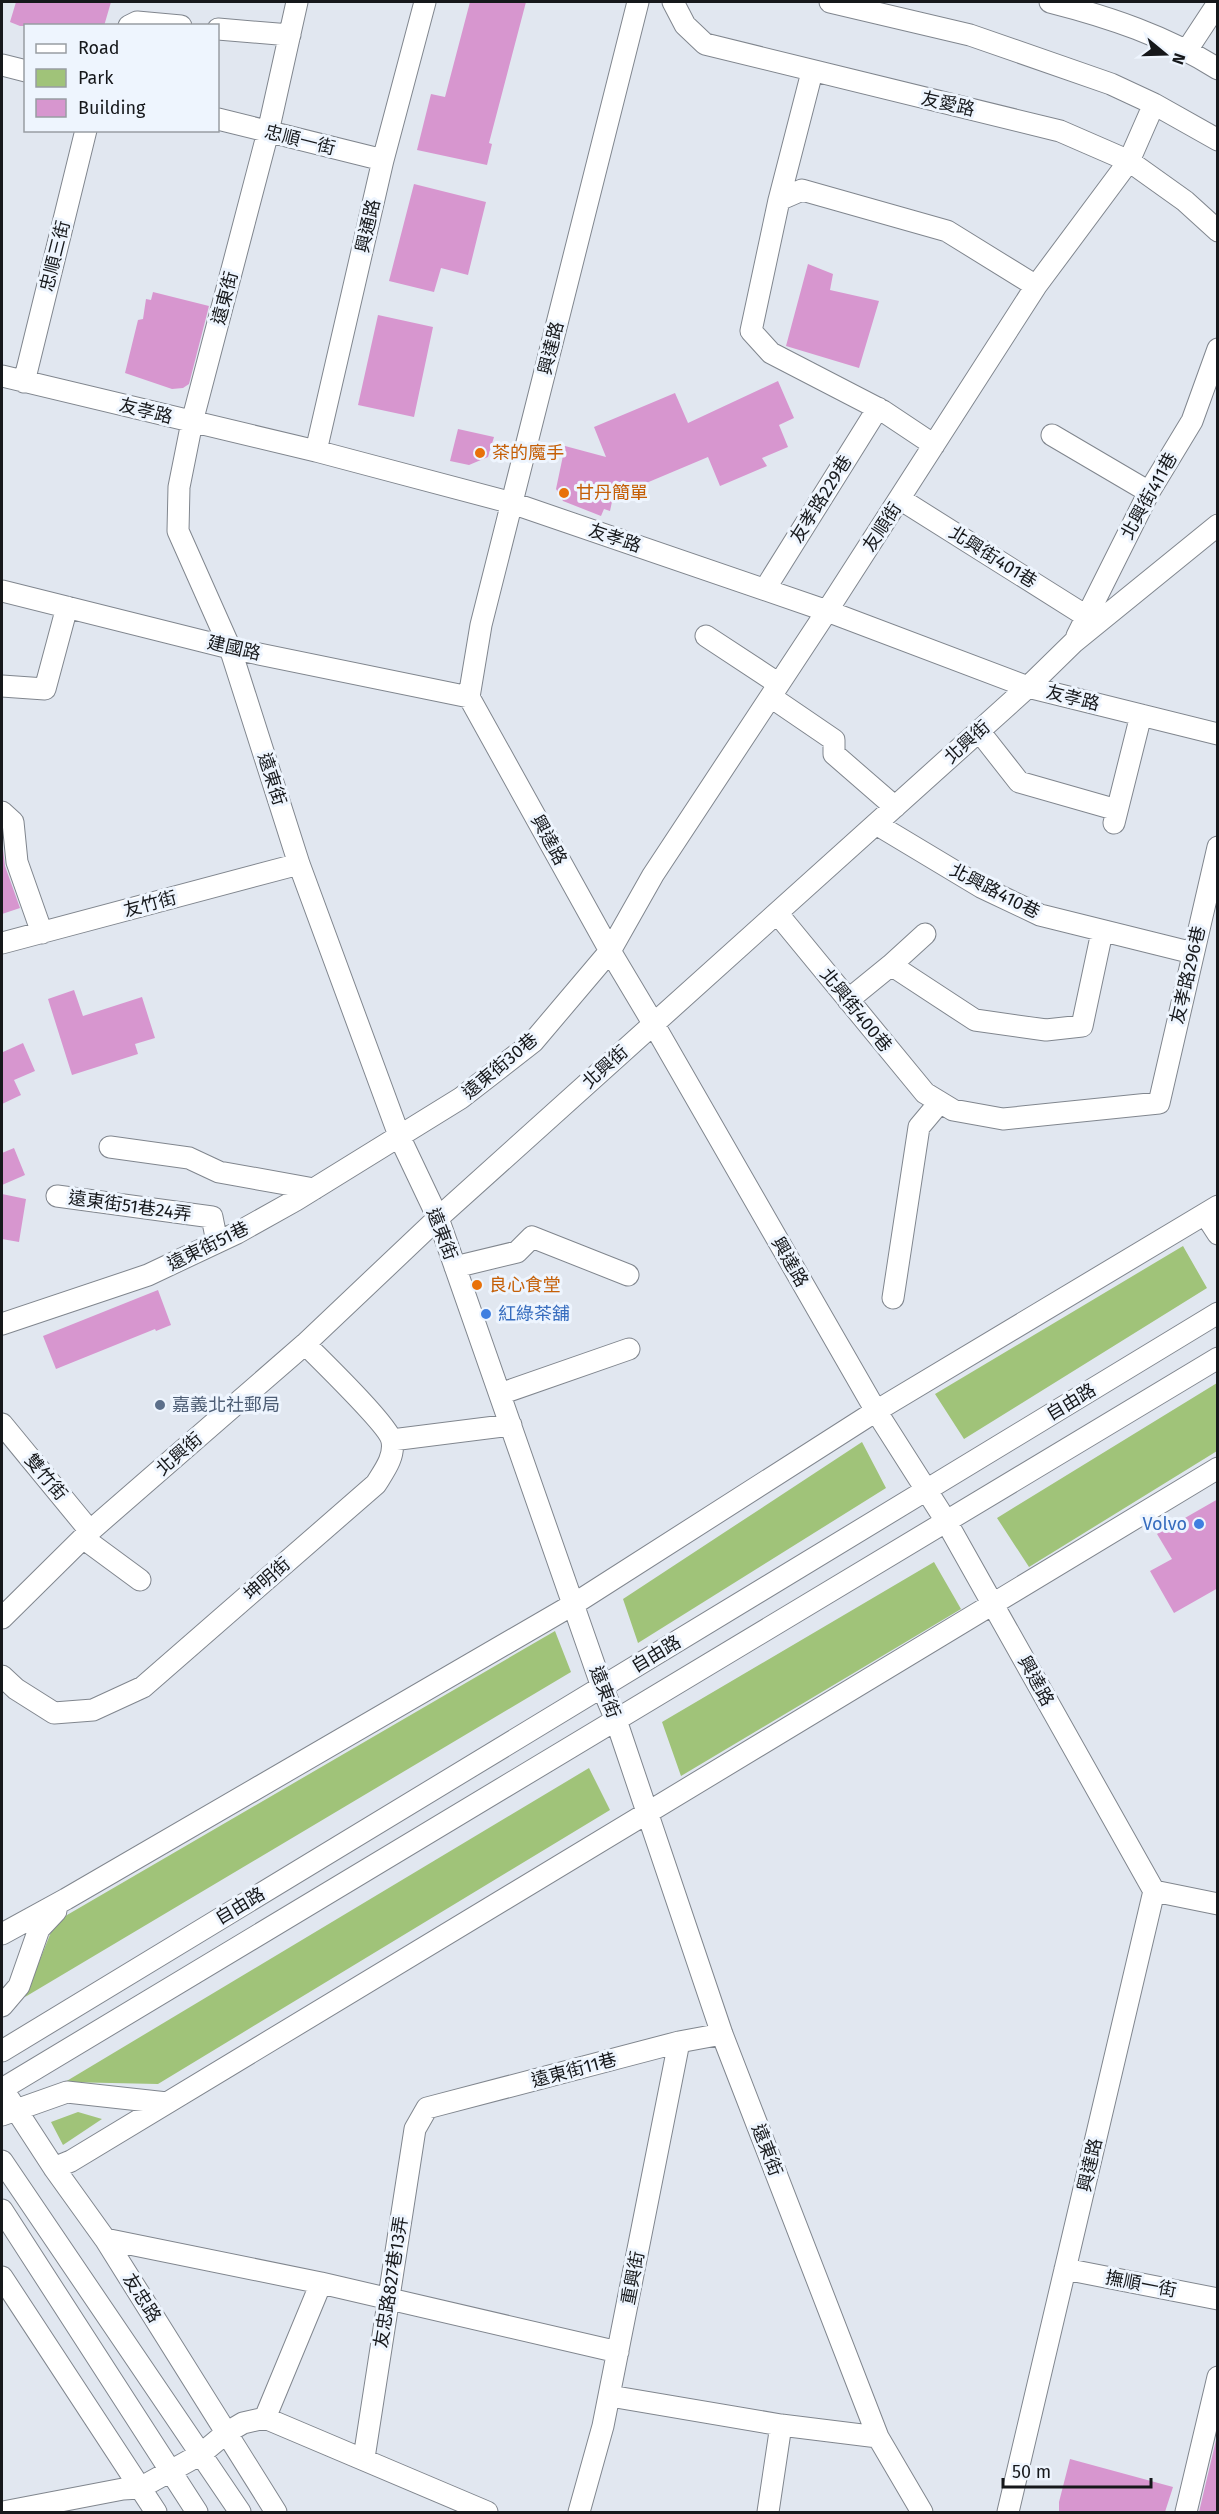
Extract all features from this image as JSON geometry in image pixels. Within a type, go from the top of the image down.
[{"type":"street","name":"遠東街","points":[[297,2],[268,132],[192,422],[179,487],[178,531],[230,648],[299,864],[400,1138],[438,1218],[602,1687],[616,1720],[722,2034],[878,2438],[922,2512]]},
{"type":"street","name":"興通路","points":[[316,451],[383,160],[425,2]]},
{"type":"street","name":"興達路","points":[[638,2],[481,625],[470,697],[610,951],[876,1411],[946,1521],[1154,1891],[1008,2512]]},
{"type":"street","name":"友愛路","points":[[674,2],[685,25],[705,44],[1060,131],[1129,161],[1185,201],[1218,231]]},
{"type":"street","points":[[830,2],[970,35],[1111,84],[1154,104],[1218,140]]},
{"type":"street","points":[[1050,2],[1106,16],[1187,50],[1218,69]]},
{"type":"street","points":[[1187,50],[1218,3]]},
{"type":"street","points":[[133,24],[137,22],[159,24]]},
{"type":"street","points":[[219,29],[290,35]]},
{"type":"street","points":[[2,65],[24,70]]},
{"type":"street","points":[[812,72],[779,200],[751,331],[771,352],[878,408],[934,445]]},
{"type":"street","name":"友順街","points":[[610,951],[653,875],[900,499],[1036,286],[1129,161],[1154,104]]},
{"type":"street","name":"忠順一街","points":[[219,119],[383,160]]},
{"type":"street","name":"忠順三街","points":[[24,382],[86,132]]},
{"type":"street","points":[[779,200],[802,190],[947,231],[1036,286]]},
{"type":"street","name":"北興街411巷","points":[[1074,642],[1149,492],[1192,421],[1218,349]]},
{"type":"street","name":"友孝路","points":[[2,376],[316,451],[512,503],[827,611],[1028,687],[1218,734]]},
{"type":"street","name":"友孝路229巷","points":[[765,590],[878,408]]},
{"type":"street","points":[[1052,435],[1149,492]]},
{"type":"street","name":"北興街401巷","points":[[900,499],[1086,616]]},
{"type":"street","name":"北興街","points":[[2,1618],[87,1534],[305,1344],[438,1218],[1028,687],[1074,642],[1218,525]]},
{"type":"street","name":"建國路","points":[[2,591],[230,648],[470,697]]},
{"type":"street","points":[[2,686],[45,689],[67,607]]},
{"type":"street","points":[[706,636],[834,740],[834,754],[895,807]]},
{"type":"street","points":[[979,731],[1019,782],[1115,817],[1141,715]]},
{"type":"street","points":[[2,812],[13,822],[17,862],[42,933]]},
{"type":"street","name":"北興路410巷","points":[[876,824],[981,887],[1030,910],[1102,932],[1193,953]]},
{"type":"street","name":"友孝路296巷","points":[[1159,1103],[1218,847]]},
{"type":"street","name":"友竹街","points":[[2,944],[299,864]]},
{"type":"street","name":"北興街400巷","points":[[777,913],[925,1093],[953,1110],[1003,1119],[1159,1103]]},
{"type":"street","points":[[891,965],[975,1020],[1046,1030],[1082,1026],[1102,932]]},
{"type":"street","points":[[848,1000],[925,934]]},
{"type":"street","name":"遠東街30巷","points":[[400,1138],[462,1098],[533,1042],[610,951]]},
{"type":"street","points":[[893,1298],[919,1127],[940,1102]]},
{"type":"street","name":"遠東街51巷","points":[[2,1324],[148,1275],[217,1242],[314,1190],[400,1138]]},
{"type":"street","points":[[110,1147],[189,1158],[219,1172],[314,1190]]},
{"type":"street","name":"遠東街51巷24弄","points":[[57,1196],[212,1217],[217,1242]]},
{"type":"street","points":[[2,1934],[574,1604],[876,1411],[1211,1210],[1218,1234]]},
{"type":"street","points":[[455,1267],[517,1252],[532,1237],[628,1275]]},
{"type":"street","name":"自由路","points":[[2,2051],[1218,1313]]},
{"type":"street","points":[[305,1344],[381,1423],[392,1440],[511,1425]]},
{"type":"street","points":[[500,1394],[629,1348]]},
{"type":"street","name":"自由路","points":[[2,2088],[1218,1358]]},
{"type":"street","name":"雙竹街","points":[[2,1424],[87,1534],[140,1580]]},
{"type":"street","name":"坤明街","points":[[2,1676],[16,1689],[54,1713],[93,1710],[143,1687],[376,1484],[391,1459],[392,1440]]},
{"type":"street","points":[[54,2168],[71,2161],[1218,1468]]},
{"type":"street","points":[[1154,1891],[1218,1904]]},
{"type":"street","points":[[2,2006],[19,1986],[39,1929],[66,1899]]},
{"type":"street","name":"遠東街11巷","points":[[428,2108],[679,2042],[722,2034]]},
{"type":"street","name":"重興街","points":[[579,2512],[610,2396],[679,2042]]},
{"type":"street","name":"友忠路","points":[[2,2088],[8,2113],[54,2168],[105,2239],[276,2512]]},
{"type":"street","points":[[8,2113],[67,2092],[167,2103]]},
{"type":"street","name":"友忠路827巷13弄","points":[[364,2458],[416,2129],[428,2108]]},
{"type":"street","points":[[2,2161],[240,2512]]},
{"type":"street","points":[[2,2210],[197,2512]]},
{"type":"street","points":[[105,2239],[321,2283],[618,2352]]},
{"type":"street","name":"撫順一街","points":[[1065,2269],[1218,2299]]},
{"type":"street","points":[[2,2277],[156,2512]]},
{"type":"street","points":[[265,2418],[321,2283]]},
{"type":"street","points":[[1186,2512],[1218,2377]]},
{"type":"street","points":[[610,2396],[782,2425],[878,2438]]},
{"type":"street","points":[[3,2512],[123,2489],[140,2488],[201,2454],[226,2433],[243,2423],[265,2418],[487,2512]]},
{"type":"street","points":[[768,2512],[782,2425]]},
{"type":"green space","points":[[1183,1246],[1207,1288],[964,1439],[935,1394]]},
{"type":"green space","points":[[1217,1383],[1217,1451],[1029,1567],[997,1518]]},
{"type":"green space","points":[[862,1442],[886,1488],[638,1643],[623,1599]]},
{"type":"green space","points":[[934,1562],[961,1609],[681,1776],[662,1722]]},
{"type":"green space","points":[[555,1631],[571,1672],[25,1997],[55,1922]]},
{"type":"green space","points":[[589,1768],[610,1810],[158,2084],[65,2082]]},
{"type":"green space","points":[[78,2112],[102,2119],[63,2145],[51,2122]]},
{"type":"building","points":[[16,2],[111,2],[105,24],[24,24],[20,26],[10,22]]},
{"type":"building","points":[[470,2],[526,2],[489,143],[492,144],[487,165],[417,150],[431,94],[445,97]]},
{"type":"building","points":[[414,184],[486,202],[468,275],[441,268],[434,292],[389,281]]},
{"type":"building","points":[[808,264],[833,274],[830,290],[879,301],[859,368],[786,346]]},
{"type":"building","points":[[153,292],[209,306],[189,384],[183,388],[172,389],[125,373],[138,320],[143,319],[146,299],[151,300]]},
{"type":"building","points":[[378,315],[433,327],[414,417],[358,405]]},
{"type":"building","points":[[778,381],[794,418],[779,425],[788,447],[762,458],[767,466],[720,486],[708,457],[613,497],[610,511],[604,509],[601,516],[563,501],[556,489],[565,446],[606,457],[594,427],[675,393],[688,423]]},
{"type":"building","points":[[458,429],[494,437],[488,457],[469,465],[450,461]]},
{"type":"building","points":[[2,841],[5,866],[20,908],[2,914]]},
{"type":"building","points":[[74,990],[83,1016],[142,997],[155,1038],[135,1044],[138,1054],[72,1075],[48,999]]},
{"type":"building","points":[[23,1043],[35,1071],[14,1080],[21,1095],[2,1104],[2,1050],[3,1052]]},
{"type":"building","points":[[14,1148],[25,1175],[2,1185],[2,1153]]},
{"type":"building","points":[[2,1194],[26,1199],[19,1242],[2,1239]]},
{"type":"building","points":[[158,1290],[171,1325],[156,1331],[155,1329],[56,1369],[43,1336]]},
{"type":"building","points":[[1218,1499],[1218,1588],[1174,1613],[1150,1571],[1172,1559],[1157,1534]]},
{"type":"building","points":[[1217,2436],[1218,2512],[1199,2512]]},
{"type":"building","points":[[1070,2459],[1173,2487],[1165,2512],[1059,2512],[1059,2502]]},
{"type":"place","name":"茶的魔手","points":[[480,453]]},
{"type":"place","name":"甘丹簡單","points":[[564,493]]},
{"type":"place","name":"良心食堂","points":[[477,1285]]},
{"type":"place","name":"紅綠茶舖","points":[[486,1314]]},
{"type":"place","name":"嘉義北社郵局","points":[[160,1405]]},
{"type":"place","name":"Volvo","points":[[1199,1524]]}]
